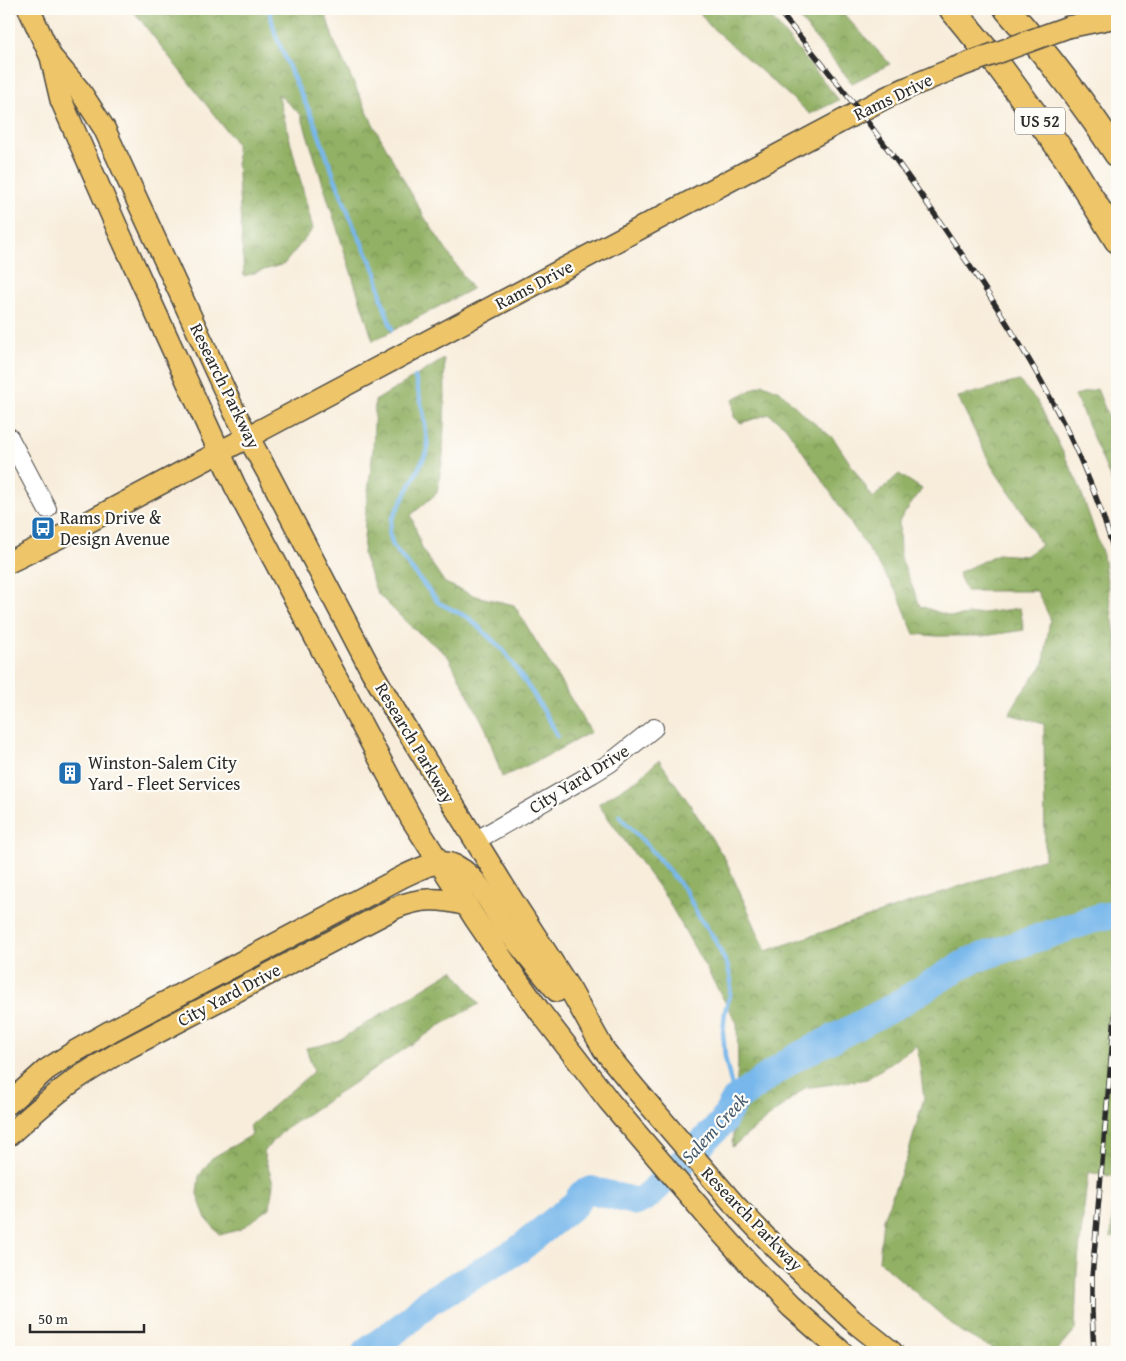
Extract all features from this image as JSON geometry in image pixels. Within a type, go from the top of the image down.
[{"type":"highway","name":"US 52","points":[[952,9],[999,66],[1066,156],[1117,240]]},
{"type":"highway","name":"US 52","points":[[1007,9],[1034,39],[1103,132],[1117,154]]},
{"type":"main road","name":"Research Parkway","points":[[30,9],[51,57],[61,100],[234,486],[400,799],[508,967],[574,1057],[632,1128],[753,1268],[792,1307],[842,1352]]},
{"type":"main road","name":"Rams Drive","points":[[9,562],[62,536],[885,98],[955,68],[1068,27],[1103,9]]},
{"type":"main road","name":"Rams Drive","points":[[1068,27],[1117,17]]},
{"type":"main road","name":"Research Parkway","points":[[51,57],[80,91],[108,135],[235,412],[372,672],[475,841],[571,991],[604,1050],[734,1204],[774,1246],[845,1313],[892,1352]]},
{"type":"main road","points":[[439,862],[450,863],[459,867],[478,885],[526,954],[604,1050]]},
{"type":"main road","name":"City Yard Drive","points":[[9,1103],[46,1070],[111,1031],[404,876],[439,862]]},
{"type":"main road","name":"City Yard Drive","points":[[9,1135],[41,1106],[98,1066],[395,908],[412,901],[430,899],[441,899],[467,905]]},
{"type":"street","points":[[9,437],[47,509]]},
{"type":"street","name":"City Yard Drive","points":[[475,841],[610,763],[654,728]]},
{"type":"green space","points":[[132,9],[324,9],[334,41],[372,122],[423,215],[472,289],[373,341],[301,115],[278,94],[313,229],[284,264],[244,276],[236,143]]},
{"type":"green space","points":[[697,9],[763,9],[839,100],[810,114],[709,25]]},
{"type":"green space","points":[[792,9],[839,9],[890,64],[852,83]]},
{"type":"green space","points":[[444,359],[443,456],[437,493],[411,515],[423,551],[445,583],[475,596],[514,605],[591,732],[543,758],[502,777],[486,729],[448,656],[408,624],[377,593],[363,555],[366,508],[373,451],[375,401]]},
{"type":"green space","points":[[1019,381],[1038,402],[1078,483],[1103,555],[1117,647],[1117,1236],[1111,1238],[1115,1177],[1088,1172],[1077,1271],[1075,1330],[1056,1352],[998,1352],[960,1331],[879,1261],[883,1219],[907,1158],[924,1098],[917,1045],[867,1079],[805,1088],[732,1147],[738,1064],[737,1023],[667,899],[598,804],[638,779],[659,760],[725,859],[766,951],[1045,858],[1044,724],[1009,714],[1044,663],[1050,618],[1037,591],[966,591],[958,573],[998,554],[1025,556],[1041,545],[1023,512],[992,467],[958,397]]},
{"type":"green space","points":[[763,384],[780,391],[804,415],[834,439],[873,498],[899,474],[922,489],[899,521],[900,556],[920,606],[953,617],[1020,608],[1024,630],[984,636],[914,634],[898,594],[785,426],[769,414],[741,423],[734,417],[733,399]]},
{"type":"green space","points":[[1097,389],[1117,438],[1117,494],[1075,395]]},
{"type":"green space","points":[[453,970],[479,1004],[439,1026],[285,1129],[263,1152],[273,1183],[270,1208],[241,1229],[220,1235],[205,1217],[197,1194],[199,1176],[212,1158],[252,1135],[250,1126],[314,1071],[306,1048],[339,1040]]},
{"type":"waterway","points":[[269,9],[275,33],[313,119],[354,227],[376,272],[382,300],[392,329]]},
{"type":"waterway","points":[[415,377],[424,416],[428,449],[392,519],[389,532],[393,546],[439,603],[469,618],[504,651],[532,692],[557,736]]},
{"type":"waterway","points":[[619,816],[647,845],[685,890],[699,917],[714,938],[728,967],[731,980],[730,995],[725,1011],[723,1032],[725,1057],[735,1100]]},
{"type":"waterway","name":"Salem Creek","points":[[366,1352],[406,1323],[428,1302],[518,1250],[575,1204],[582,1194],[591,1190],[637,1202],[649,1195],[722,1123],[735,1100],[791,1060],[890,1009],[969,961],[1100,917],[1117,914]]},
{"type":"railway","points":[[777,9],[825,67],[894,157],[938,219],[1007,324],[1052,400],[1071,439],[1089,479],[1117,562]]},
{"type":"railway","points":[[1094,1352],[1092,1277],[1117,992]]},
{"type":"place","name":"Rams Drive & Design Avenue","points":[[43,528]]},
{"type":"place","name":"Winston-Salem City Yard - Fleet Services","points":[[70,773]]}]
